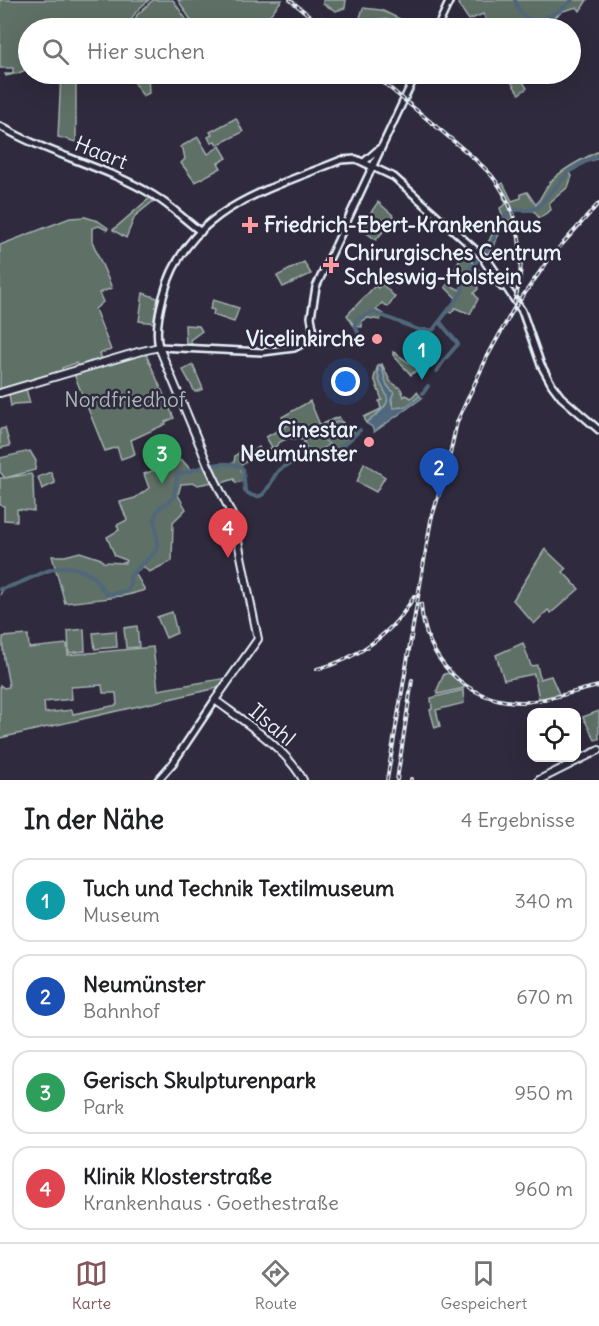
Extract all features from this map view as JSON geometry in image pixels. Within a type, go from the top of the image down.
[{"type":"main road","points":[[442,18],[450,0]]},
{"type":"main road","points":[[0,393],[159,347],[263,352],[294,348],[309,340],[314,330],[312,314],[316,287],[411,84]]},
{"type":"main road","name":"Haart","points":[[0,126],[31,143],[106,171],[150,193],[201,232]]},
{"type":"main road","points":[[364,162],[381,147]]},
{"type":"main road","points":[[158,780],[173,763],[258,639],[231,511],[209,467],[159,347],[162,309],[169,283],[183,257],[201,232],[219,214],[343,159],[353,158],[364,162],[392,178],[497,273],[525,320],[541,364],[554,389],[599,429]]},
{"type":"main road","points":[[276,187],[345,160],[353,160],[372,167]]},
{"type":"main road","name":"Haart","points":[[184,220],[201,232]]},
{"type":"main road","name":"Ilsahl","points":[[215,700],[274,747],[295,768],[303,780]]},
{"type":"main road","points":[[539,780],[599,750]]},
{"type":"green space","points":[[0,0],[149,0],[133,18],[18,18],[18,73],[6,76],[5,74],[13,74],[13,68],[0,68]]},
{"type":"green space","points":[[153,0],[173,0],[185,18],[136,18]]},
{"type":"green space","points":[[178,0],[282,0],[267,18],[190,18]]},
{"type":"green space","points":[[323,0],[346,0],[345,8],[336,11],[323,4]]},
{"type":"green space","points":[[461,0],[587,0],[580,11],[577,7],[563,11],[554,18],[485,18],[483,14],[468,18],[458,4]]},
{"type":"green space","points":[[363,8],[381,10],[398,18],[360,18]]},
{"type":"green space","points":[[61,84],[76,84],[76,142],[58,137]]},
{"type":"green space","points":[[135,84],[148,84],[149,93],[143,96]]},
{"type":"green space","points":[[512,84],[524,84],[527,88],[519,94]]},
{"type":"green space","points":[[236,118],[243,132],[217,145],[215,141],[211,143],[208,137],[212,135],[210,132]]},
{"type":"green space","points":[[198,137],[208,154],[220,146],[227,158],[218,163],[221,168],[195,182],[181,163],[185,159],[183,149],[180,147]]},
{"type":"green space","points":[[599,151],[599,158],[584,163],[570,173],[572,176],[568,187],[549,203],[551,210],[539,218],[534,211],[514,211],[500,185],[503,183],[512,201],[521,198],[521,194],[527,192],[536,205],[553,179],[572,165]]},
{"type":"green space","points":[[152,196],[156,199],[135,216],[126,238],[113,230]]},
{"type":"green space","points":[[505,196],[514,218],[501,231],[486,256],[483,253],[502,214],[500,208],[506,204],[503,197]]},
{"type":"green space","points":[[378,202],[395,217],[376,240],[360,228]]},
{"type":"green space","points":[[85,217],[98,221],[108,228],[107,230],[99,226],[92,228],[92,241],[112,288],[99,293],[103,302],[95,309],[111,350],[100,353],[102,360],[94,363],[91,361],[78,367],[76,363],[62,368],[63,372],[0,390],[0,245],[70,218]]},
{"type":"green space","points":[[463,250],[487,280],[477,285],[478,289],[474,293],[478,299],[470,314],[455,308],[451,313],[448,311],[457,299],[445,287],[448,284],[460,290],[466,276],[455,270]]},
{"type":"green space","points":[[304,262],[311,274],[283,287],[277,276]]},
{"type":"green space","points":[[382,284],[395,297],[388,307],[382,303],[376,310],[383,314],[380,320],[368,318],[362,321],[362,327],[354,326],[347,315],[375,286],[378,288]]},
{"type":"green space","points":[[143,293],[160,299],[155,323],[139,321]]},
{"type":"green space","points":[[213,300],[239,308],[234,322],[213,315],[214,310],[210,309]]},
{"type":"green space","points":[[185,325],[199,326],[202,331],[190,340],[193,346],[186,346]]},
{"type":"green space","name":"Nordfriedhof","points":[[145,352],[174,418],[131,440],[135,454],[121,459],[117,447],[105,451],[74,374]]},
{"type":"green space","points":[[393,352],[418,369],[411,375],[393,355]]},
{"type":"green space","points":[[382,364],[390,381],[401,389],[404,397],[406,395],[411,398],[417,392],[420,396],[405,407],[393,408],[390,389],[384,381],[383,369],[380,365]]},
{"type":"green space","points":[[193,365],[203,389],[195,392],[183,370]]},
{"type":"green space","points":[[378,365],[378,376],[388,399],[386,405],[366,423],[364,417],[381,409],[379,401],[382,400],[374,378]]},
{"type":"green space","points":[[26,389],[30,403],[14,404],[11,407],[9,394]]},
{"type":"green space","points":[[310,401],[320,425],[339,417],[346,428],[350,428],[355,433],[341,447],[331,451],[328,445],[315,455],[304,447],[304,440],[288,438],[272,450],[273,457],[265,452],[272,447],[266,437],[288,425],[282,417]]},
{"type":"green space","points":[[5,428],[10,446],[0,448],[0,429]]},
{"type":"green space","points":[[246,447],[251,453],[259,447],[261,452],[240,466],[244,481],[236,483],[234,479],[219,484],[211,464],[234,463],[235,456]]},
{"type":"green space","points":[[30,451],[36,461],[35,470],[5,478],[0,472],[0,458]]},
{"type":"green space","points":[[182,460],[191,470],[206,466],[213,482],[198,485],[195,483],[181,484],[178,495],[186,509],[173,522],[172,561],[149,572],[143,566],[135,573],[145,590],[122,596],[109,596],[111,598],[65,603],[52,556],[65,556],[80,552],[101,559],[103,562],[125,563],[126,560],[115,556],[107,537],[119,530],[117,525],[127,520],[120,502],[135,498],[149,488],[144,474]]},
{"type":"green space","points":[[364,463],[385,477],[376,492],[357,482]]},
{"type":"green space","points":[[51,472],[55,483],[42,489],[38,477]]},
{"type":"green space","points":[[31,474],[33,479],[34,511],[17,509],[17,521],[4,520],[4,506],[0,505],[0,478]]},
{"type":"green space","points":[[545,549],[566,569],[563,572],[579,589],[551,613],[548,610],[534,624],[513,600]]},
{"type":"green space","points":[[172,612],[177,633],[166,638],[157,617]]},
{"type":"green space","points":[[137,626],[139,647],[126,648],[124,628]]},
{"type":"green space","points":[[84,629],[85,651],[69,653],[68,631]]},
{"type":"green space","points":[[116,631],[117,647],[95,649],[93,633]]},
{"type":"green space","points":[[28,635],[29,648],[67,644],[68,655],[153,647],[158,690],[227,678],[221,687],[0,738],[0,685],[4,688],[9,687],[3,656],[3,637]],"holes":[[[102,685],[103,693],[116,693],[117,705],[73,714],[72,710],[45,713],[44,702],[72,699],[71,687]]]},
{"type":"green space","points":[[523,643],[531,666],[537,665],[540,679],[551,676],[559,694],[539,699],[534,674],[504,680],[496,655]]},
{"type":"green space","points":[[449,673],[463,684],[464,688],[438,694],[437,690],[444,674]]},
{"type":"green space","points":[[463,690],[464,703],[436,710],[440,726],[435,728],[430,710],[432,709],[431,698]]},
{"type":"green space","points":[[599,711],[599,739],[595,740],[583,717]]},
{"type":"water","points":[[379,364],[386,383],[394,392],[391,400],[393,408],[405,407],[420,396],[422,398],[374,432],[372,427],[366,423],[385,406],[387,400],[378,376]]},
{"type":"waterway","points":[[515,0],[519,10],[528,18]]},
{"type":"waterway","points":[[543,18],[557,12],[572,0]]},
{"type":"waterway","points":[[362,345],[355,324],[357,319],[373,312],[419,330],[433,330],[460,295],[470,269],[490,246],[505,216],[514,210],[531,210],[538,207],[570,171],[599,156]]},
{"type":"waterway","points":[[437,371],[458,344],[440,322]]},
{"type":"waterway","points":[[423,393],[428,386]]},
{"type":"waterway","points":[[331,450],[330,445],[319,436],[319,432],[338,421],[345,430]]},
{"type":"waterway","points":[[0,589],[44,572],[65,567],[89,574],[108,595],[127,591],[130,586],[130,576],[156,551],[158,540],[156,513],[174,497],[177,475],[212,465],[238,465],[243,469],[245,491],[258,496],[266,491],[278,471],[295,461],[304,450],[315,457],[322,458],[342,446],[360,430]]},
{"type":"waterway","points":[[346,432],[348,440]]},
{"type":"waterway","points":[[0,595],[3,589]]},
{"type":"railway","points":[[290,0],[312,18]]},
{"type":"railway","points":[[385,84],[475,159],[502,190],[515,220],[521,254],[514,303]]},
{"type":"railway","points":[[387,780],[431,520],[447,468],[457,422],[487,357],[513,310],[549,259],[599,203]]},
{"type":"railway","points":[[317,669],[346,659],[373,643],[396,621],[414,596]]},
{"type":"railway","points":[[421,604],[430,642],[440,659],[466,686],[483,695],[522,702],[551,698],[599,686]]},
{"type":"railway","points":[[397,780],[412,680]]},
{"type":"place","name":"Friedrich-Ebert-Krankenhaus","points":[[250,225]]},
{"type":"place","name":"Chirurgisches Centrum Schleswig-Holstein","points":[[331,265]]},
{"type":"place","name":"Vicelinkirche","points":[[377,339]]},
{"type":"place","name":"Tuch und Technik Textilmuseum","points":[[422,380]]},
{"type":"place","name":"Cinestar Neumünster","points":[[369,442]]},
{"type":"place","name":"Gerisch Skulpturenpark","points":[[162,484]]},
{"type":"place","name":"Neumünster","points":[[439,498]]},
{"type":"place","name":"Klinik Klosterstraße","points":[[228,558]]}]
